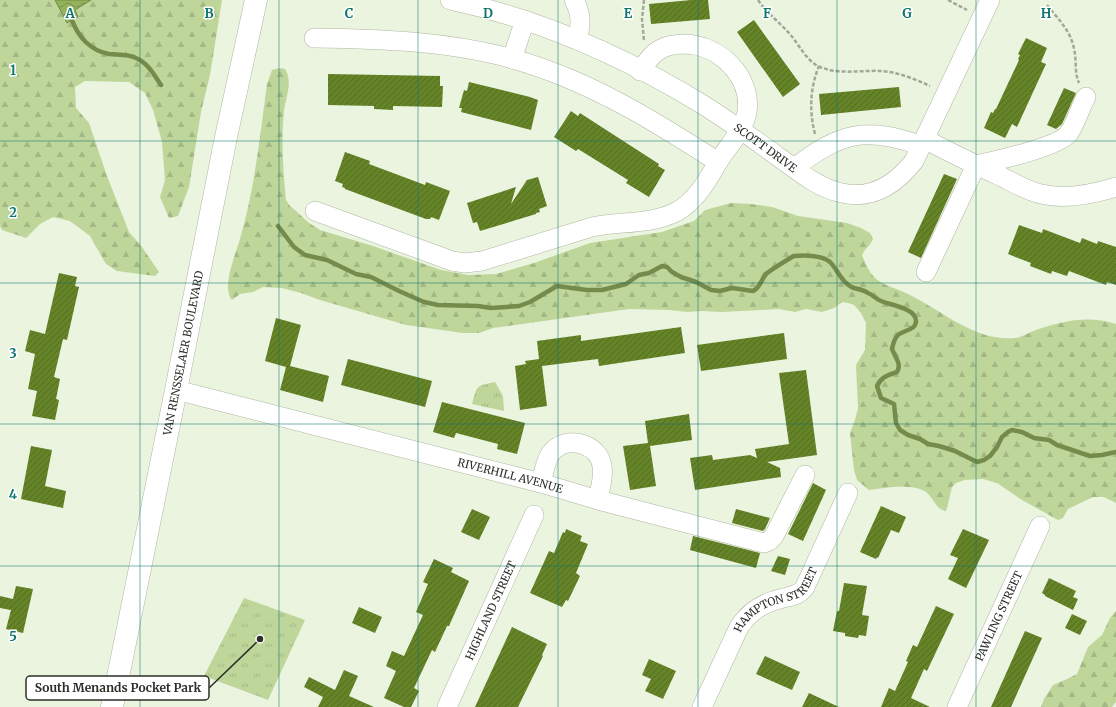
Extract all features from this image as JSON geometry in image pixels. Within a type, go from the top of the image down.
[{"type":"main road","name":"VAN RENSSELAER BOULEVARD","points":[[112,707],[226,138],[256,0]]},
{"type":"street","points":[[574,0],[581,19],[577,40]]},
{"type":"street","name":"SCOTT DRIVE","points":[[462,1],[524,20],[577,40],[640,71],[698,103],[740,129],[814,182],[831,190],[850,195],[870,193],[889,186],[899,179],[914,161],[990,0]]},
{"type":"street","points":[[512,59],[524,20]]},
{"type":"street","points":[[314,38],[399,41],[450,47],[512,59],[566,77],[606,95],[669,130],[718,162]]},
{"type":"street","points":[[315,211],[452,261],[466,263],[490,259],[592,227],[610,223],[650,220],[670,215],[683,208],[713,172],[740,129],[747,114],[747,99],[738,73],[729,63],[709,49],[691,44],[669,45],[661,49],[654,54],[640,71]]},
{"type":"street","points":[[976,165],[1017,156],[1062,139],[1069,133],[1086,97]]},
{"type":"street","points":[[794,168],[820,150],[848,137],[864,134],[924,142],[1032,191],[1046,195],[1083,195],[1116,187]]},
{"type":"street","points":[[926,272],[976,165]]},
{"type":"street","name":"RIVERHILL AVENUE","points":[[176,390],[541,483],[598,500],[764,543],[773,538],[805,475]]},
{"type":"street","points":[[541,483],[548,458],[554,449],[568,443],[583,444],[596,453],[602,466],[598,500]]},
{"type":"street","name":"HAMPTON STREET","points":[[702,707],[739,627],[746,617],[761,606],[796,595],[805,587],[848,493]]},
{"type":"street","name":"HIGHLAND STREET","points":[[447,707],[534,514]]},
{"type":"street","name":"PAWLING STREET","points":[[957,707],[1040,526]]},
{"type":"path","points":[[644,0],[642,10],[643,33],[646,46],[654,54]]},
{"type":"path","points":[[758,0],[764,9],[790,34],[810,60],[819,66],[844,72],[892,72],[920,81],[946,94]]},
{"type":"path","points":[[948,0],[982,17]]},
{"type":"path","points":[[1047,5],[1070,34],[1075,53],[1076,75],[1086,97]]},
{"type":"path","points":[[819,66],[812,86],[811,97],[813,126],[820,150]]},
{"type":"green space","points":[[0,0],[222,0],[210,75],[201,112],[189,187],[178,216],[169,218],[160,197],[165,180],[162,142],[153,110],[145,93],[129,82],[85,81],[75,87],[76,108],[89,123],[107,176],[129,232],[142,247],[159,272],[155,276],[117,271],[106,264],[90,236],[70,221],[53,217],[40,224],[26,238],[2,230],[0,226]]},
{"type":"green space","points":[[280,68],[285,69],[289,84],[283,122],[283,166],[286,200],[290,206],[309,223],[320,230],[373,246],[441,270],[469,275],[496,274],[534,263],[590,243],[662,232],[694,221],[705,210],[731,203],[751,204],[772,207],[798,216],[847,223],[861,228],[870,233],[873,239],[862,255],[873,276],[881,282],[908,294],[960,324],[987,335],[1001,338],[1016,338],[1046,327],[1076,320],[1105,321],[1116,324],[1116,503],[1104,497],[1093,497],[1068,509],[1063,518],[1058,520],[1022,500],[997,483],[983,479],[965,480],[956,483],[952,487],[946,511],[937,506],[926,492],[920,489],[898,487],[869,490],[857,480],[854,470],[850,433],[858,408],[856,365],[865,350],[866,323],[861,313],[854,305],[848,303],[842,302],[834,308],[822,312],[806,309],[795,312],[779,309],[687,312],[629,309],[493,328],[479,333],[463,333],[406,325],[282,288],[263,287],[253,292],[240,294],[232,300],[229,295],[228,287],[230,270],[250,200],[267,84],[272,70]]},
{"type":"green space","points":[[495,382],[503,396],[504,411],[472,404],[478,387]]},
{"type":"green space","points":[[244,598],[305,620],[268,700],[204,676]]},
{"type":"green space","points":[[1116,611],[1116,702],[1112,707],[1041,707],[1053,685],[1077,674],[1088,647],[1102,635],[1110,618]]},
{"type":"water","points":[[55,0],[91,0],[75,10],[78,17],[67,23]]},
{"type":"building","points":[[708,0],[710,19],[651,24],[649,4]]},
{"type":"building","points":[[754,20],[800,84],[783,97],[737,32]]},
{"type":"building","points":[[1026,38],[1047,48],[1041,62],[1046,64],[1017,127],[1012,124],[1005,138],[984,128],[991,112],[993,113],[996,109],[1019,60],[1020,55],[1018,54]]},
{"type":"building","points":[[328,74],[440,76],[440,86],[443,86],[442,107],[393,106],[393,110],[374,109],[374,106],[328,105]]},
{"type":"building","points":[[469,82],[538,100],[531,130],[461,112],[462,108],[459,108],[464,90],[467,91]]},
{"type":"building","points":[[899,87],[901,107],[821,115],[819,94]]},
{"type":"building","points":[[1064,88],[1076,93],[1062,124],[1056,129],[1047,125]]},
{"type":"building","points":[[571,111],[578,116],[580,113],[659,164],[658,166],[665,170],[649,197],[626,183],[628,180],[578,149],[576,151],[554,137]]},
{"type":"building","points":[[345,152],[370,161],[369,164],[425,185],[426,182],[450,191],[439,220],[431,217],[430,219],[426,219],[342,187],[343,184],[335,181]]},
{"type":"building","points":[[944,174],[957,179],[921,258],[908,252]]},
{"type":"building","points":[[538,177],[547,206],[539,209],[540,212],[480,231],[477,222],[473,223],[467,203],[516,187],[511,204],[527,180]]},
{"type":"building","points":[[1019,225],[1042,233],[1043,229],[1080,243],[1082,238],[1097,244],[1098,241],[1116,247],[1116,285],[1107,282],[1106,285],[1069,271],[1067,276],[1052,271],[1051,274],[1030,266],[1031,263],[1008,254]]},
{"type":"building","points":[[59,273],[77,277],[75,286],[79,287],[67,340],[63,339],[54,377],[60,379],[56,399],[59,400],[55,420],[32,416],[37,391],[28,389],[35,354],[25,351],[30,330],[45,334]]},
{"type":"building","points":[[276,318],[301,325],[290,366],[329,376],[323,402],[280,390],[286,367],[265,361]]},
{"type":"building","points":[[681,327],[685,353],[599,366],[598,359],[542,366],[547,406],[520,410],[515,366],[526,364],[525,361],[539,359],[537,341],[581,335],[581,341]]},
{"type":"building","points":[[784,333],[787,359],[701,371],[697,345]]},
{"type":"building","points":[[348,359],[432,381],[425,407],[341,385]]},
{"type":"building","points":[[806,370],[817,455],[767,462],[780,468],[781,477],[695,490],[690,458],[712,455],[713,460],[750,455],[757,458],[755,449],[789,444],[779,373]]},
{"type":"building","points":[[442,402],[525,423],[517,454],[497,449],[498,444],[456,433],[454,438],[433,432]]},
{"type":"building","points":[[689,414],[692,440],[650,446],[656,486],[630,490],[623,446],[648,443],[645,421]]},
{"type":"building","points":[[31,446],[52,450],[45,486],[66,491],[63,508],[21,499]]},
{"type":"building","points":[[813,483],[826,490],[803,541],[788,534]]},
{"type":"building","points":[[881,506],[906,517],[899,533],[891,530],[878,558],[877,557],[876,559],[860,552]]},
{"type":"building","points":[[472,509],[490,517],[479,540],[461,532]]},
{"type":"building","points":[[736,509],[770,518],[765,529],[763,531],[732,523]]},
{"type":"building","points":[[566,529],[582,536],[580,541],[588,544],[576,573],[580,576],[568,601],[566,600],[562,607],[530,593],[549,551],[554,553],[563,532],[565,533]]},
{"type":"building","points":[[963,529],[989,540],[966,588],[948,579],[958,558],[950,555]]},
{"type":"building","points":[[693,536],[760,553],[756,568],[690,550]]},
{"type":"building","points":[[778,556],[790,559],[785,575],[771,571]]},
{"type":"building","points":[[434,559],[453,568],[451,572],[469,581],[449,626],[447,626],[435,652],[432,650],[414,688],[419,691],[411,707],[404,707],[384,698],[396,671],[386,666],[392,651],[404,656],[423,615],[416,612],[428,584],[423,582]]},
{"type":"building","points":[[1049,578],[1076,591],[1073,597],[1078,599],[1073,610],[1042,593]]},
{"type":"building","points":[[844,583],[867,586],[862,615],[869,616],[866,636],[859,635],[858,638],[845,636],[845,633],[833,631],[837,611],[839,611]]},
{"type":"building","points":[[16,586],[33,589],[23,633],[6,629],[11,610],[0,608],[0,596],[13,599]]},
{"type":"building","points":[[936,606],[954,614],[927,671],[924,669],[911,698],[930,707],[881,707],[889,688],[895,691],[908,662],[906,661],[913,645],[917,647]]},
{"type":"building","points":[[359,607],[382,617],[375,633],[352,623]]},
{"type":"building","points":[[1072,614],[1087,621],[1080,635],[1065,628]]},
{"type":"building","points":[[512,627],[547,644],[542,655],[543,656],[518,707],[475,707]]},
{"type":"building","points":[[1025,631],[1042,638],[1011,707],[991,707]]},
{"type":"building","points":[[765,656],[800,672],[792,690],[756,674]]},
{"type":"building","points":[[649,659],[676,671],[663,699],[645,691],[651,679],[642,675]]},
{"type":"building","points":[[344,670],[358,676],[349,696],[374,707],[318,707],[323,697],[304,687],[309,677],[335,690]]},
{"type":"building","points":[[809,693],[839,707],[802,707]]},
{"type":"waterway","points":[[72,20],[78,32],[86,42],[96,50],[109,54],[130,56],[140,60],[150,70],[161,85]]},
{"type":"waterway","points":[[278,226],[294,247],[305,255],[327,260],[356,274],[371,277],[424,302],[438,305],[478,306],[491,308],[519,306],[530,302],[557,286],[587,290],[602,290],[626,284],[639,275],[649,273],[662,266],[667,267],[681,277],[696,282],[711,290],[720,291],[732,288],[753,291],[759,286],[766,274],[794,256],[822,258],[830,262],[843,280],[850,286],[865,291],[881,301],[907,310],[915,317],[916,321],[914,326],[900,333],[893,343],[892,349],[898,360],[899,366],[897,372],[883,378],[877,386],[881,398],[894,404],[896,423],[900,430],[928,444],[955,451],[977,462],[990,456],[1002,437],[1012,430],[1022,432],[1034,438],[1049,440],[1057,445],[1090,456],[1116,452]]},
{"type":"place","name":"South Menands Pocket Park","points":[[260,639]]}]
